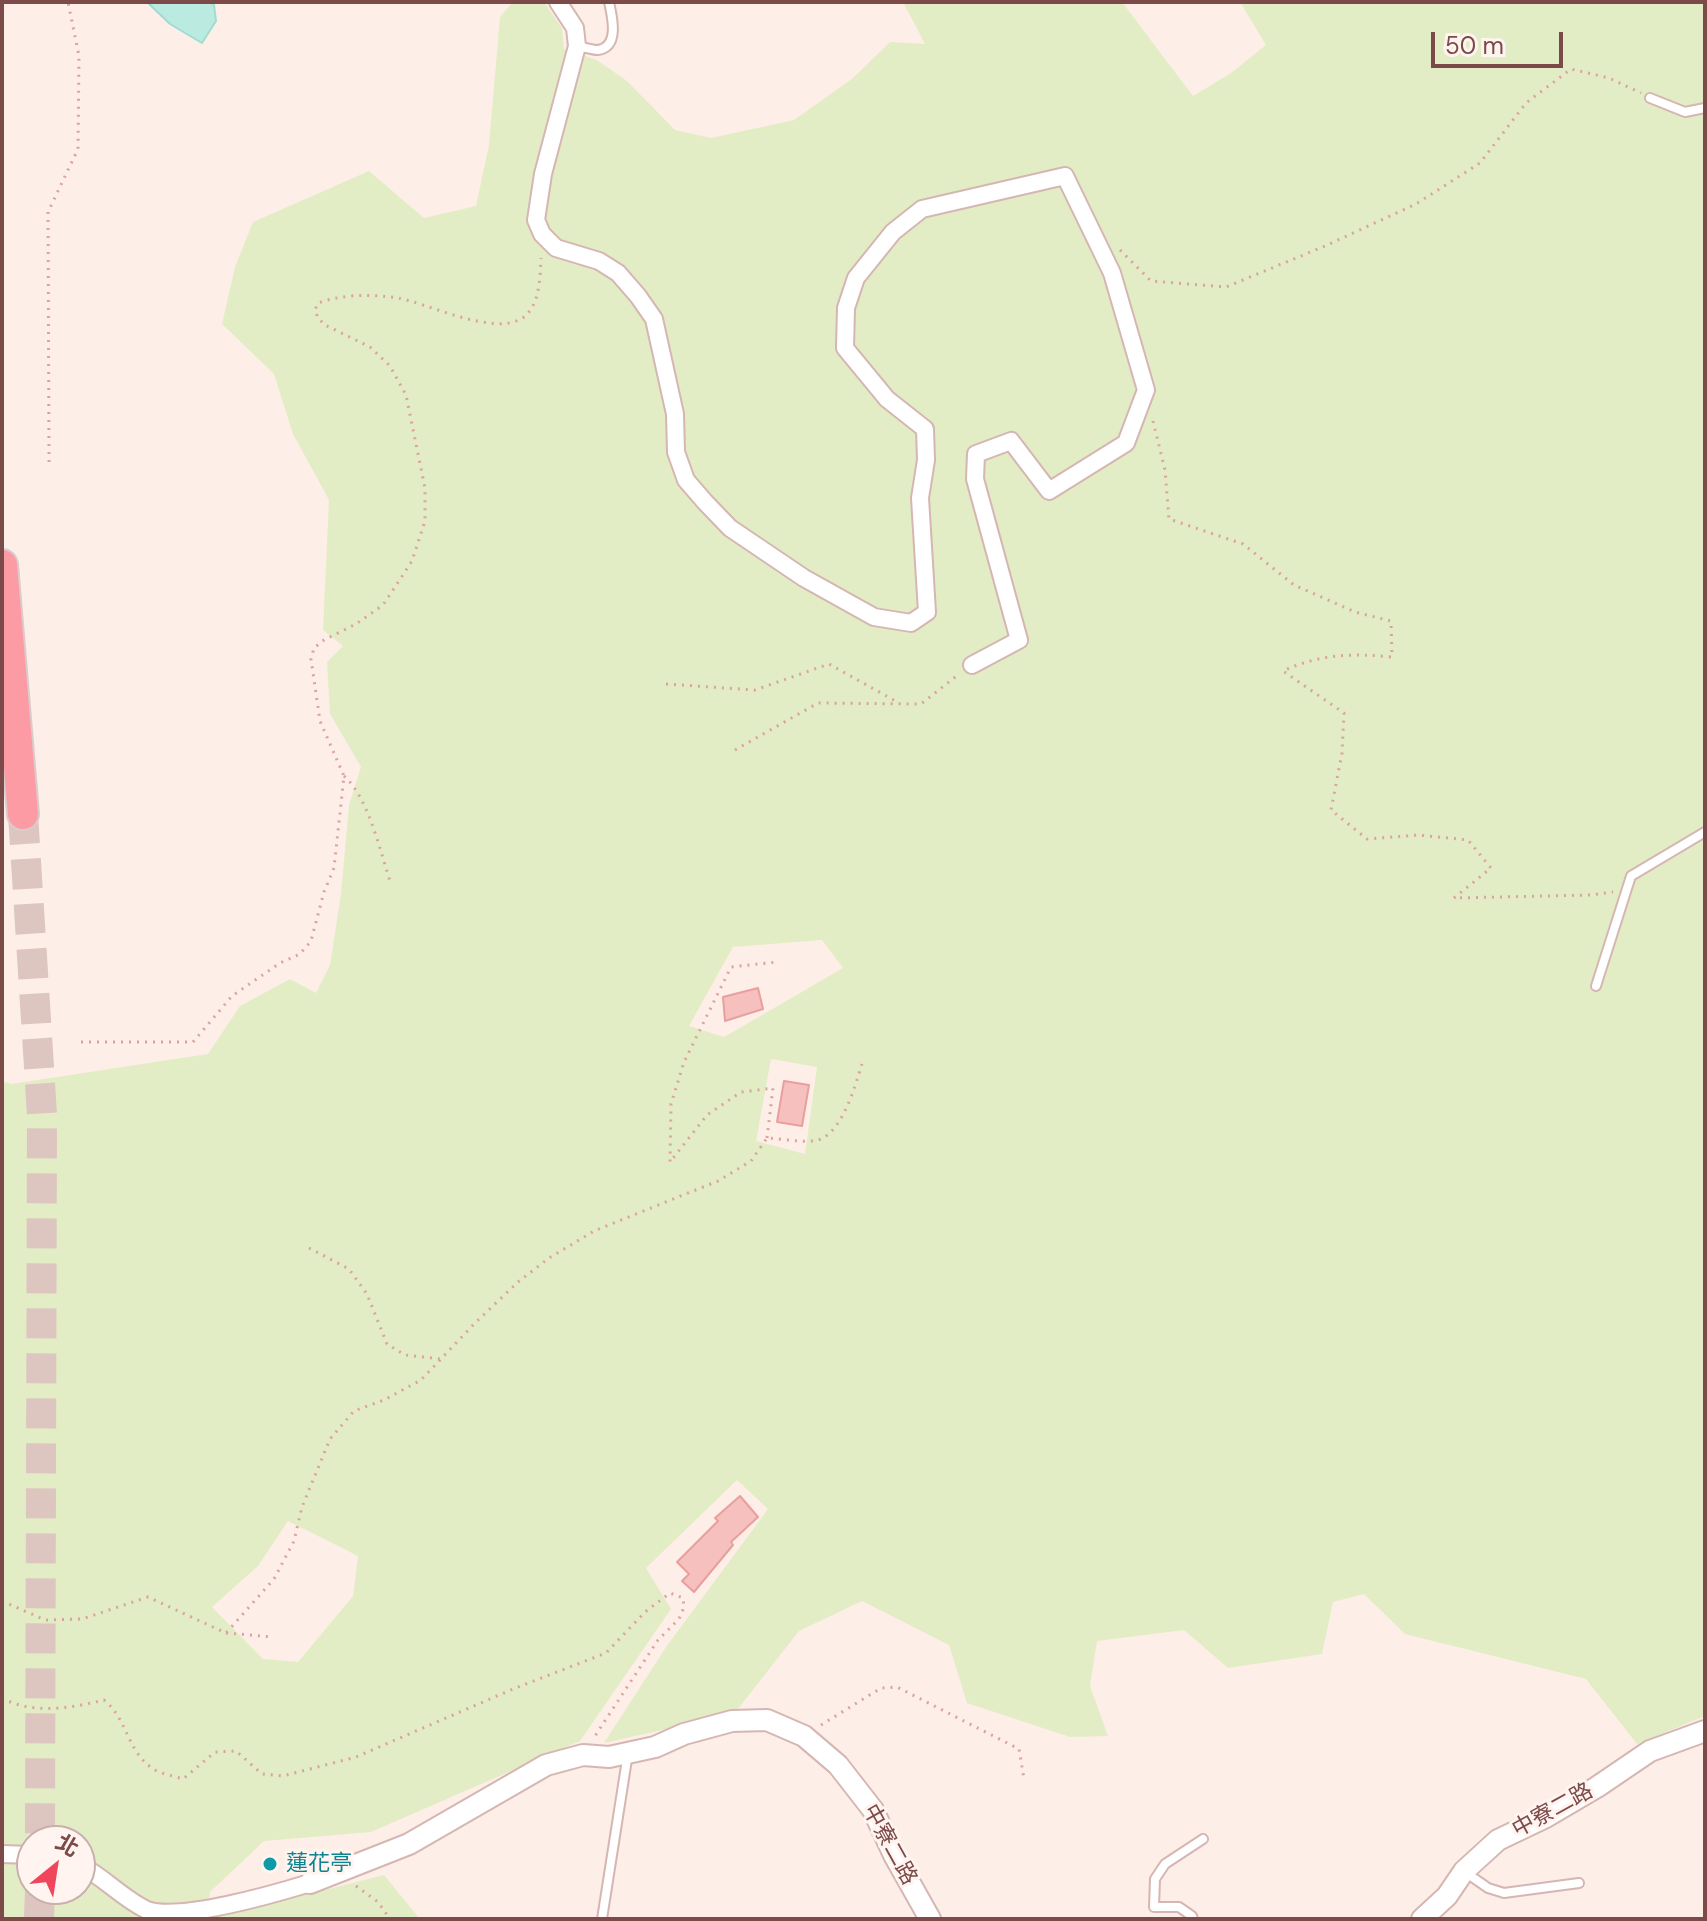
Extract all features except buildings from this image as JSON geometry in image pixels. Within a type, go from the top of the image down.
[{"type":"highway","points":[[2,565],[23,814]]},
{"type":"street","points":[[558,2],[575,28],[577,46],[543,174],[536,220],[542,234],[556,248],[599,261],[618,273],[654,319],[675,414],[676,452],[686,480],[705,502],[730,528],[791,570],[874,617],[911,623],[927,612],[920,498],[926,460],[925,429],[887,399],[845,348],[846,308],[856,278],[893,232],[922,209],[1065,176],[1112,273],[1146,390],[1126,443],[1049,491],[1011,441],[976,454],[975,479],[1019,640],[972,665]]},
{"type":"street","name":"中寮二路","points":[[310,1883],[409,1844],[546,1765],[583,1755],[609,1757],[655,1747],[684,1734],[732,1721],[767,1720],[804,1736],[838,1765],[873,1810],[930,1919]]},
{"type":"street","name":"中寮二路","points":[[1422,1919],[1447,1896],[1464,1871],[1498,1840],[1572,1802],[1650,1751],[1705,1731]]},
{"type":"street","points":[[96,1876],[148,1910],[178,1914],[255,1900],[310,1883]]},
{"type":"lane","points":[[577,46],[598,50],[607,45],[613,36],[609,2]]},
{"type":"lane","points":[[1650,98],[1685,112],[1705,108]]},
{"type":"lane","points":[[1596,986],[1631,876],[1705,832]]},
{"type":"lane","points":[[602,1919],[629,1752]]},
{"type":"lane","points":[[1193,1919],[1179,1907],[1154,1907],[1155,1879],[1165,1864],[1203,1839]]},
{"type":"lane","points":[[1464,1871],[1488,1888],[1504,1893],[1579,1883]]},
{"type":"path","points":[[49,462],[48,212],[78,149],[79,56],[68,2]]},
{"type":"path","points":[[1111,241],[1151,281],[1226,287],[1416,204],[1480,163],[1526,103],[1571,69],[1609,78],[1650,98]]},
{"type":"path","points":[[391,884],[366,810],[353,784],[344,776],[320,721],[311,659],[314,648],[324,640],[356,624],[383,605],[412,561],[425,521],[425,488],[406,395],[390,366],[370,347],[325,325],[315,310],[318,303],[349,295],[399,298],[444,313],[500,324],[521,320],[532,306],[539,285],[542,234]]},
{"type":"path","points":[[1146,390],[1165,470],[1169,519],[1243,544],[1294,585],[1355,612],[1391,621],[1392,657],[1358,654],[1308,660],[1283,671],[1344,713],[1342,753],[1331,810],[1367,839],[1418,835],[1468,840],[1491,868],[1454,898],[1591,895],[1626,890]]},
{"type":"path","points":[[666,684],[755,690],[829,664],[900,703]]},
{"type":"path","points":[[735,750],[818,703],[921,704],[972,665]]},
{"type":"path","points":[[81,1042],[193,1042],[232,996],[280,963],[300,954],[311,941],[334,868],[344,776]]},
{"type":"path","points":[[226,1633],[274,1579],[294,1541],[302,1507],[330,1439],[354,1411],[384,1400],[421,1380],[518,1282],[549,1258],[594,1231],[718,1181],[751,1161],[767,1138],[773,1088],[741,1092],[707,1115],[670,1162],[671,1104],[684,1062],[731,967],[777,962]]},
{"type":"path","points":[[767,1138],[816,1142],[835,1128],[849,1102],[862,1064]]},
{"type":"path","points":[[309,1248],[349,1269],[367,1294],[387,1344],[405,1355],[441,1359]]},
{"type":"path","points":[[2,1698],[16,1705],[49,1709],[104,1700],[117,1710],[132,1747],[153,1769],[183,1779],[215,1752],[236,1751],[262,1774],[283,1776],[356,1757],[513,1689],[606,1653],[645,1612],[670,1593],[683,1598],[684,1607],[679,1619],[658,1640],[583,1755]]},
{"type":"path","points":[[2,1601],[45,1620],[82,1619],[148,1597],[226,1633],[273,1637]]},
{"type":"path","points":[[804,1736],[881,1688],[897,1687],[1019,1749],[1024,1779]]},
{"type":"path","points":[[335,1873],[378,1902],[390,1919]]},
{"type":"green space","points":[[513,2],[544,2],[562,28],[564,49],[597,60],[627,81],[675,130],[711,138],[794,120],[853,78],[890,42],[925,44],[903,2],[1122,2],[1193,96],[1231,73],[1266,45],[1240,2],[1705,2],[1705,1716],[1637,1744],[1586,1679],[1405,1634],[1364,1594],[1333,1602],[1322,1654],[1228,1668],[1184,1630],[1097,1641],[1090,1686],[1108,1736],[1070,1737],[967,1703],[949,1645],[862,1601],[799,1631],[734,1714],[604,1743],[666,1647],[768,1509],[737,1480],[646,1568],[671,1609],[580,1741],[371,1832],[264,1841],[210,1892],[207,1919],[2,1919],[2,1081],[11,1084],[208,1054],[240,1006],[290,979],[316,993],[330,965],[341,894],[349,805],[361,767],[330,714],[327,662],[343,646],[323,630],[329,500],[293,434],[274,374],[222,324],[235,267],[253,222],[369,171],[424,218],[476,206],[489,145],[500,17]],"holes":[[[822,940],[843,968],[724,1037],[689,1026],[733,947]],[[771,1059],[817,1067],[805,1154],[756,1141]],[[288,1521],[358,1556],[353,1596],[298,1662],[263,1659],[212,1607],[258,1566]]]},
{"type":"green space","points":[[384,1875],[420,1919],[213,1919],[212,1913]]},
{"type":"water","points":[[147,2],[209,2],[214,5],[216,21],[202,43],[170,24]]},
{"type":"tunnel","points":[[23,814],[42,1115],[40,1825]]},
{"type":"tunnel","points":[[39,1905],[39,1919]]},
{"type":"place","name":"蓮花亭","points":[[270,1864]]}]
